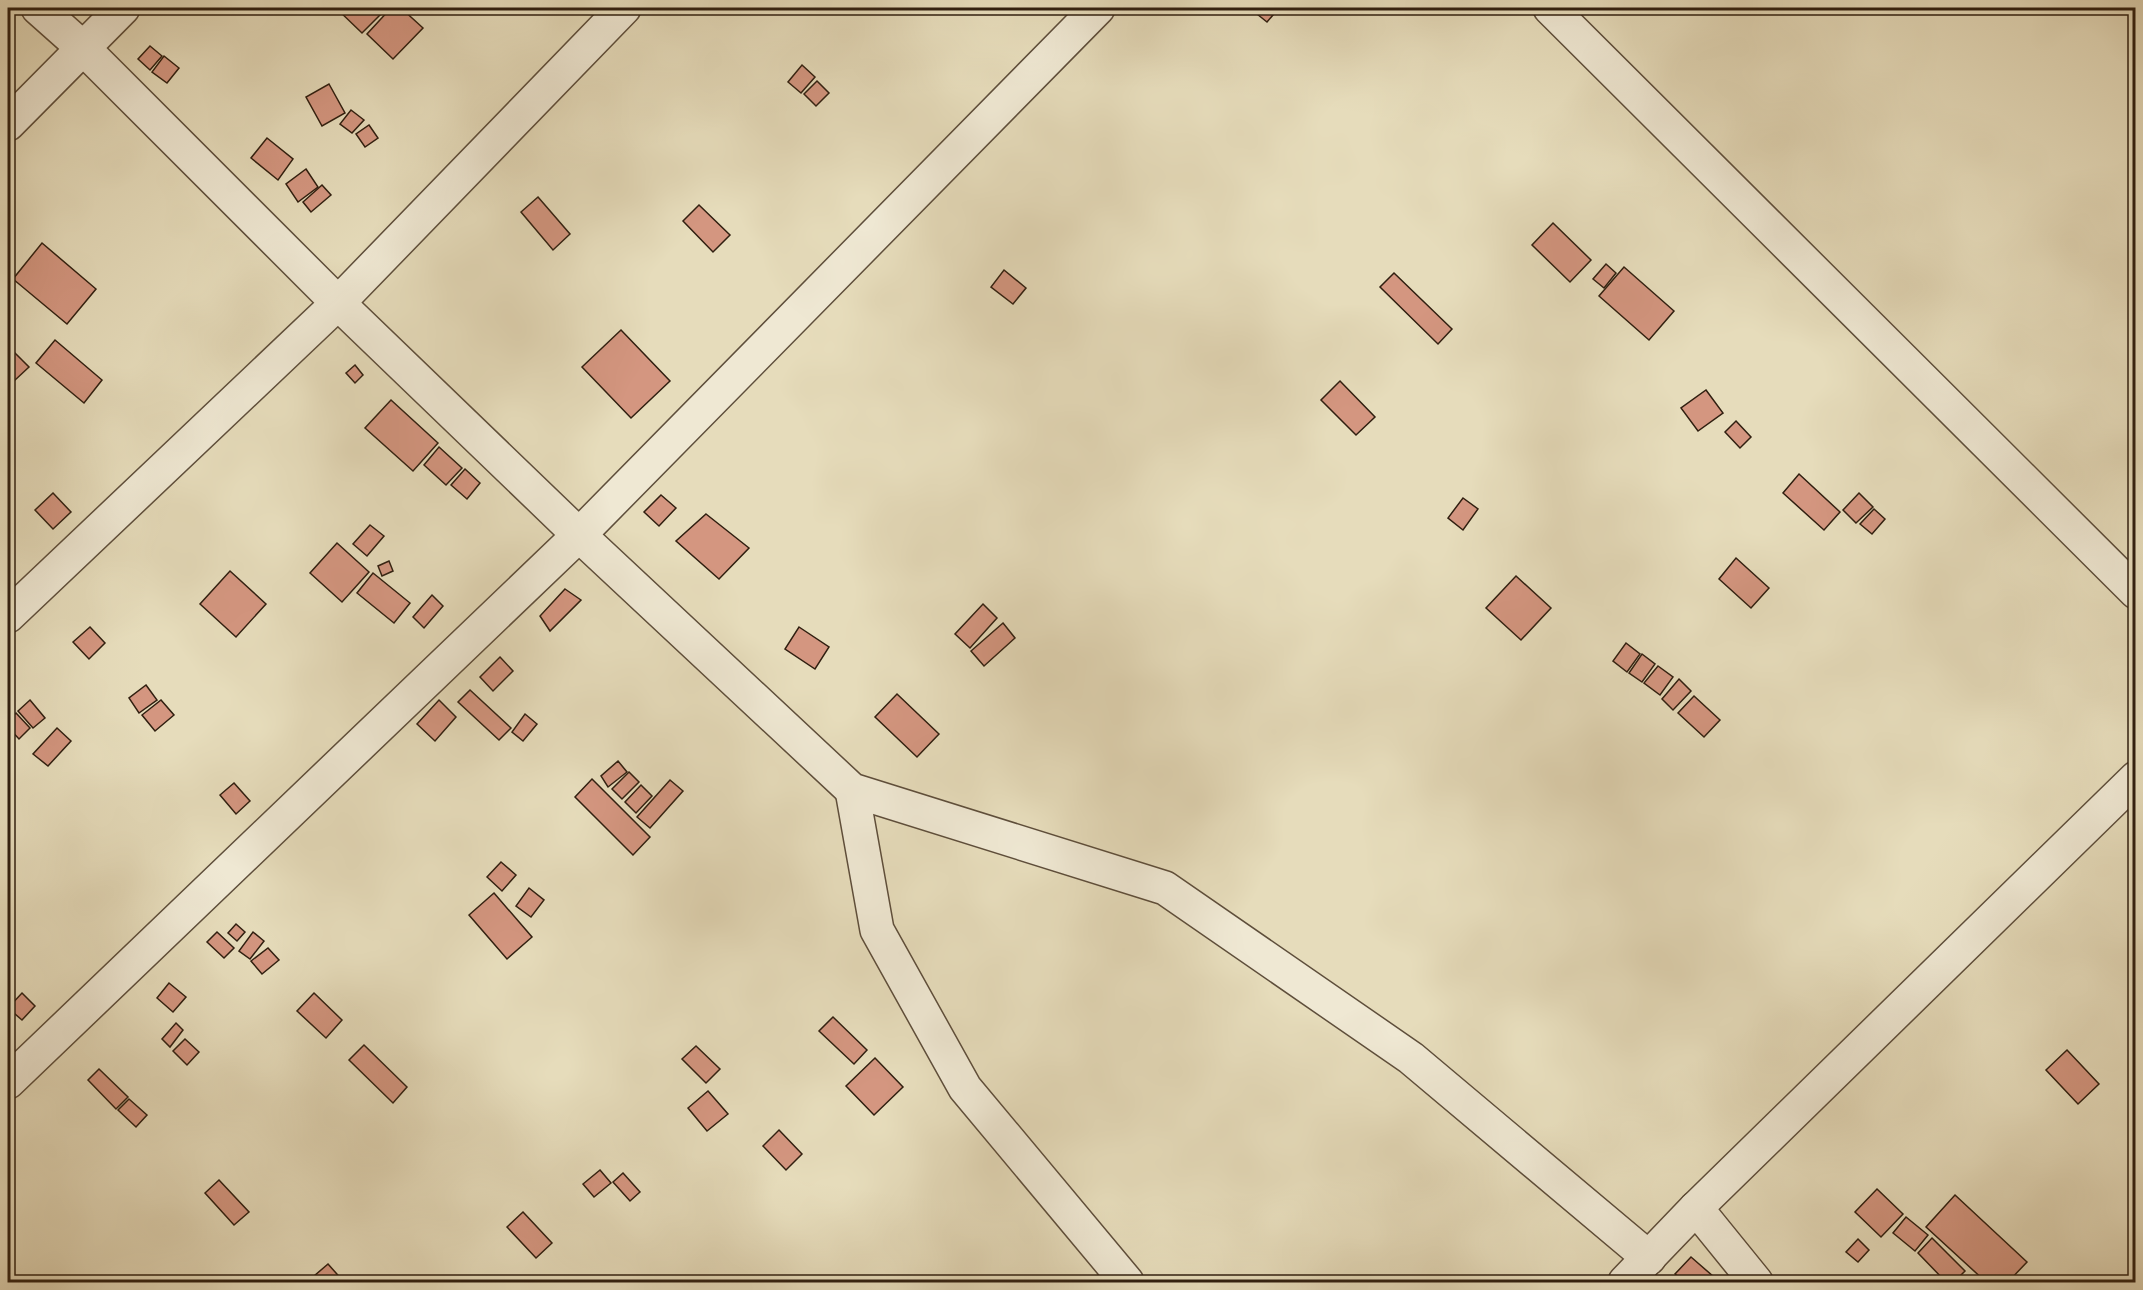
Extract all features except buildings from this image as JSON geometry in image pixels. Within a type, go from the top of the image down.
[{"type":"street","points":[[39,8],[83,48],[338,303],[579,535],[852,789],[1165,888],[1412,1058],[1649,1258]]},
{"type":"street","points":[[8,124],[123,8]]},
{"type":"street","points":[[8,616],[338,303],[624,8]]},
{"type":"street","points":[[8,1082],[579,535],[1098,8]]},
{"type":"street","points":[[1550,8],[2136,592]]},
{"type":"street","points":[[1625,1282],[1696,1208],[2136,778]]},
{"type":"street","points":[[852,789],[877,930],[888,950],[965,1088],[1127,1282]]},
{"type":"street","points":[[1696,1208],[1756,1282]]}]
